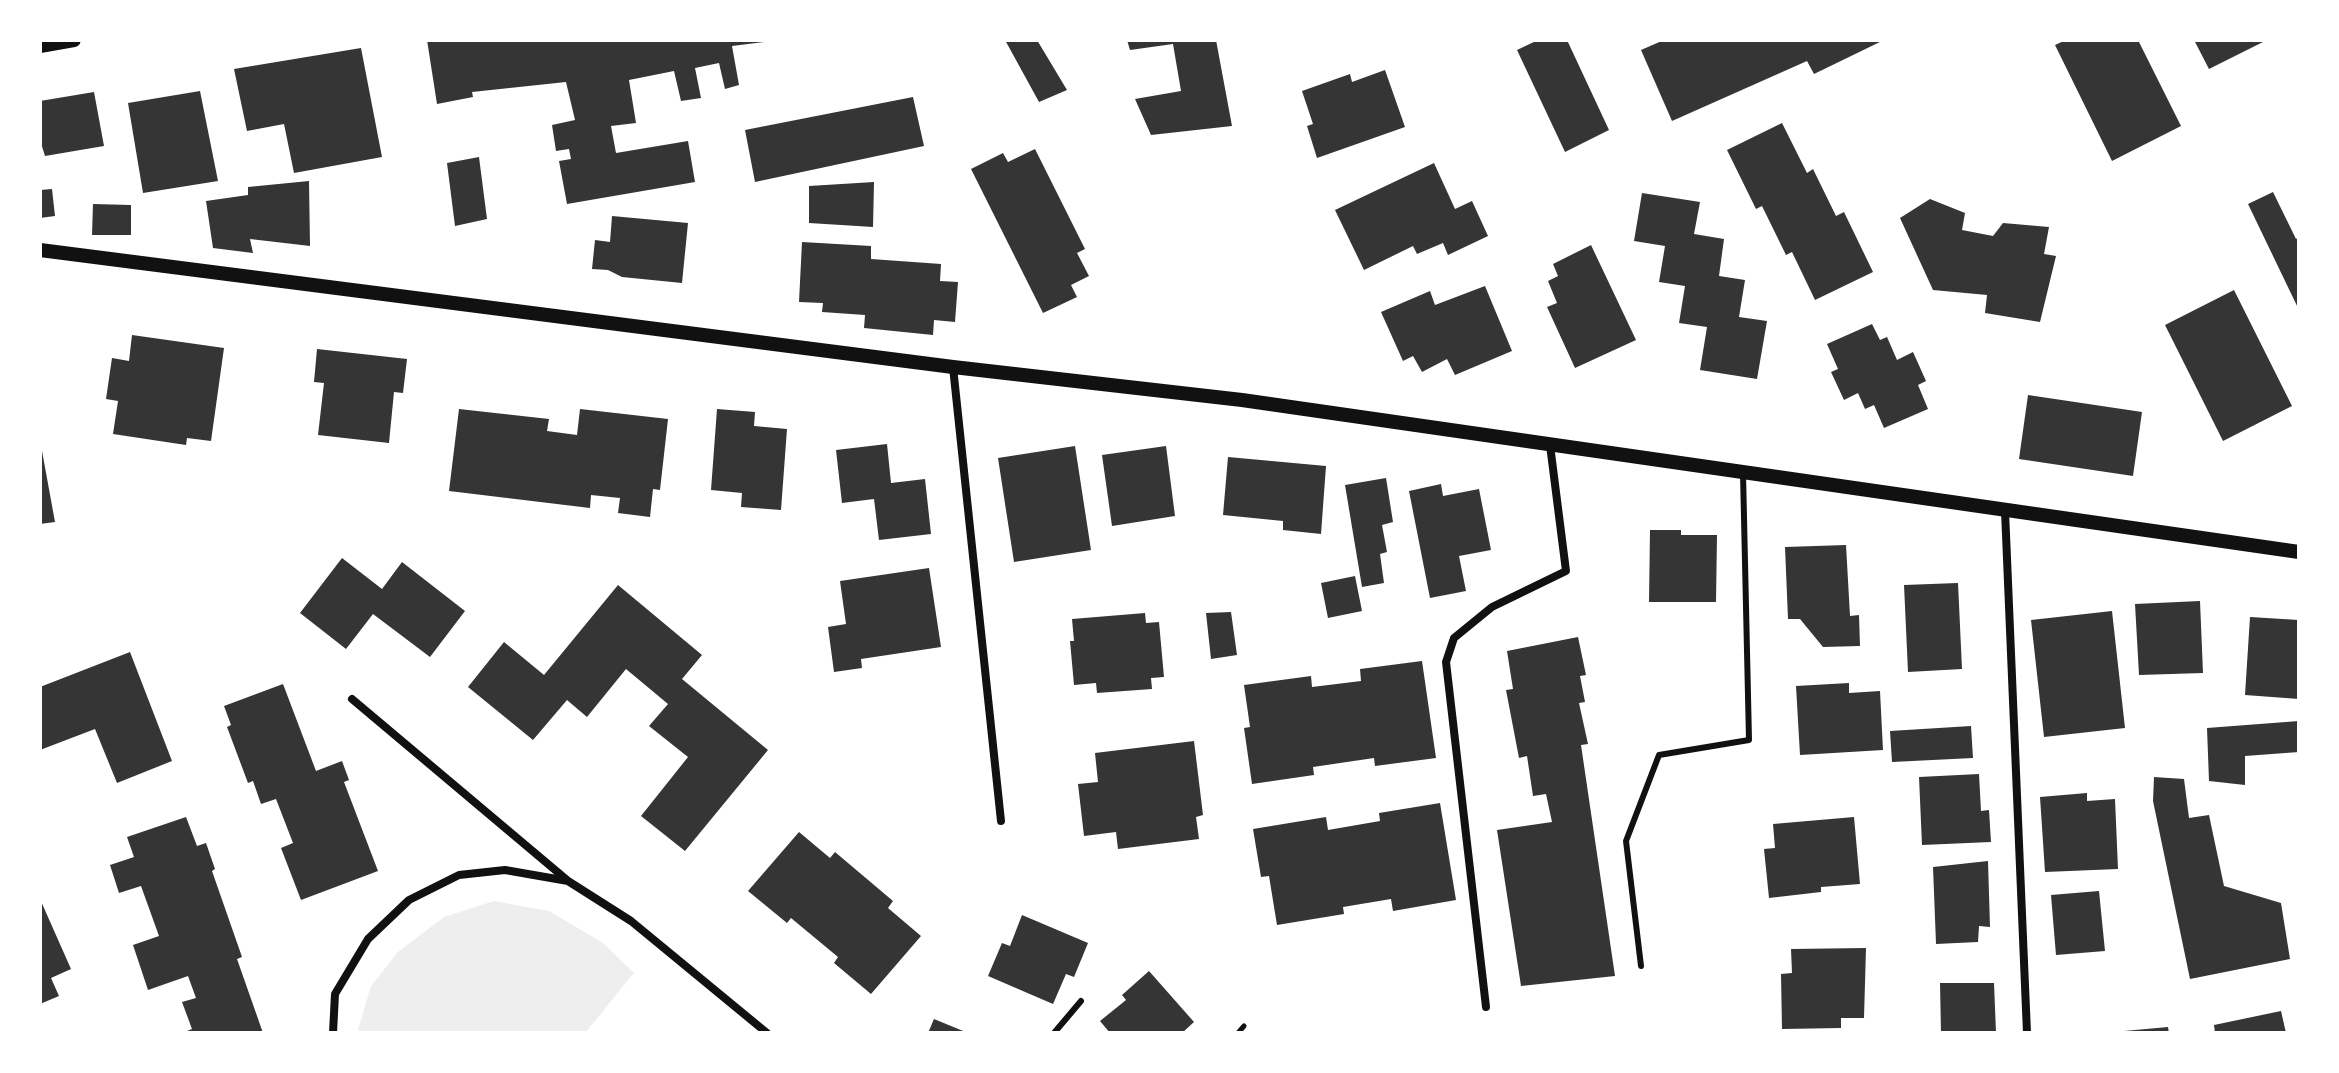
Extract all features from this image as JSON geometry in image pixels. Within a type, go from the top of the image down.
[{"type":"street","points":[[40,46],[74,40]]},
{"type":"street","points":[[40,250],[953,367],[1242,400],[2299,552]]},
{"type":"street","points":[[953,367],[1001,821]]},
{"type":"street","points":[[1486,1007],[1446,662],[1454,638],[1492,607],[1566,571],[1550,445]]},
{"type":"street","points":[[2005,511],[2027,1033]]},
{"type":"street","points":[[352,699],[568,881],[631,921],[767,1033]]},
{"type":"street","points":[[333,1033],[335,994],[368,939],[409,900],[459,875],[475,873],[505,870],[568,881]]},
{"type":"lane","points":[[1641,966],[1626,841],[1659,755],[1749,740],[1743,473]]},
{"type":"lane","points":[[1054,1033],[1081,1001]]},
{"type":"path","points":[[1238,1033],[1244,1026]]},
{"type":"shaded area","points":[[494,901],[549,911],[603,943],[634,973],[585,1033],[357,1033],[371,986],[398,952],[444,917]]},
{"type":"building","points":[[427,40],[764,42],[732,46],[739,85],[725,89],[719,63],[695,68],[701,98],[681,101],[674,71],[629,80],[636,123],[611,126],[616,153],[688,141],[695,182],[567,204],[559,161],[571,159],[569,149],[556,151],[552,125],[575,120],[566,82],[472,92],[473,97],[437,104]]},
{"type":"building","points":[[1005,40],[1037,40],[1067,90],[1039,102]]},
{"type":"building","points":[[1127,40],[1216,40],[1232,126],[1151,135],[1135,99],[1181,91],[1173,44],[1130,50]]},
{"type":"building","points":[[1538,40],[1567,40],[1609,130],[1565,152],[1517,50]]},
{"type":"building","points":[[1664,40],[1884,40],[1814,74],[1807,61],[1672,121],[1641,50]]},
{"type":"building","points":[[2066,40],[2138,40],[2181,126],[2112,161],[2055,45]]},
{"type":"building","points":[[2194,40],[2267,40],[2209,69]]},
{"type":"building","points":[[361,48],[382,157],[294,173],[284,124],[247,131],[234,69]]},
{"type":"building","points":[[1385,70],[1405,127],[1317,158],[1307,126],[1313,124],[1302,91],[1350,74],[1352,82]]},
{"type":"building","points":[[200,91],[218,181],[143,193],[128,103]]},
{"type":"building","points":[[94,92],[104,146],[45,156],[40,140],[40,101]]},
{"type":"building","points":[[913,97],[924,146],[755,182],[745,130]]},
{"type":"building","points":[[1782,123],[1807,173],[1813,169],[1836,216],[1844,212],[1873,272],[1815,300],[1792,252],[1786,255],[1762,206],[1756,209],[1727,150]]},
{"type":"building","points":[[1035,149],[1085,249],[1077,253],[1089,276],[1071,285],[1077,297],[1043,313],[971,169],[1003,153],[1008,162]]},
{"type":"building","points":[[479,157],[487,219],[455,226],[447,163]]},
{"type":"building","points":[[1434,163],[1455,209],[1472,201],[1488,236],[1448,255],[1443,243],[1417,254],[1413,246],[1364,270],[1335,210]]},
{"type":"building","points":[[309,181],[310,246],[250,239],[253,253],[213,248],[206,201],[248,195],[248,187]]},
{"type":"building","points":[[874,182],[873,227],[809,223],[809,186]]},
{"type":"building","points":[[52,189],[55,216],[40,218],[40,190]]},
{"type":"building","points":[[2273,192],[2296,239],[2299,237],[2299,310],[2248,204]]},
{"type":"building","points":[[1642,193],[1700,202],[1694,234],[1724,239],[1719,276],[1745,280],[1739,317],[1767,321],[1757,379],[1700,370],[1707,327],[1679,323],[1685,286],[1659,282],[1665,246],[1634,241]]},
{"type":"building","points":[[1930,199],[1965,213],[1962,230],[1993,236],[2003,223],[2049,227],[2044,254],[2056,256],[2040,322],[1985,313],[1987,295],[1933,290],[1900,218]]},
{"type":"building","points":[[93,204],[131,205],[131,235],[92,235]]},
{"type":"building","points":[[612,216],[688,223],[682,283],[622,277],[608,270],[592,269],[595,240],[610,242]]},
{"type":"building","points":[[802,242],[871,246],[871,259],[941,264],[940,281],[958,282],[955,322],[934,320],[933,335],[864,328],[865,315],[822,312],[823,303],[799,302]]},
{"type":"building","points":[[1591,245],[1636,340],[1575,368],[1547,307],[1557,303],[1548,281],[1558,276],[1553,264]]},
{"type":"building","points":[[1485,286],[1512,351],[1455,375],[1447,359],[1422,372],[1413,356],[1403,361],[1381,312],[1430,291],[1435,305]]},
{"type":"building","points":[[2234,290],[2292,406],[2223,441],[2165,325]]},
{"type":"building","points":[[1872,324],[1880,340],[1887,337],[1897,360],[1913,352],[1926,381],[1918,385],[1928,409],[1884,428],[1874,405],[1865,409],[1858,393],[1844,400],[1831,372],[1838,369],[1827,344]]},
{"type":"building","points":[[132,335],[224,348],[211,441],[187,438],[186,445],[113,434],[118,401],[106,399],[112,358],[129,361]]},
{"type":"building","points":[[317,349],[407,359],[403,393],[394,392],[389,443],[318,435],[324,383],[314,382]]},
{"type":"building","points":[[2028,395],[2142,412],[2133,476],[2019,459]]},
{"type":"building","points":[[459,409],[549,419],[547,431],[577,435],[580,409],[668,419],[660,490],[653,489],[650,517],[618,513],[620,498],[591,495],[590,508],[449,491]]},
{"type":"building","points":[[717,409],[755,412],[754,426],[787,429],[781,510],[741,507],[742,493],[711,490]]},
{"type":"building","points":[[40,440],[55,522],[40,524]]},
{"type":"building","points":[[887,444],[891,483],[925,479],[931,534],[879,540],[874,499],[842,503],[836,450]]},
{"type":"building","points":[[1075,446],[1091,550],[1014,562],[998,458]]},
{"type":"building","points":[[1166,446],[1175,516],[1112,526],[1102,455]]},
{"type":"building","points":[[1228,457],[1326,466],[1321,534],[1283,530],[1283,521],[1223,515]]},
{"type":"building","points":[[1386,478],[1393,522],[1382,525],[1387,552],[1380,554],[1384,583],[1362,587],[1345,485]]},
{"type":"building","points":[[1441,484],[1443,496],[1479,489],[1491,550],[1459,556],[1466,591],[1430,598],[1409,491]]},
{"type":"building","points":[[1650,530],[1681,530],[1681,535],[1717,535],[1716,602],[1649,602]]},
{"type":"building","points":[[1846,545],[1850,616],[1859,615],[1860,646],[1823,647],[1800,619],[1788,619],[1785,547]]},
{"type":"building","points":[[342,558],[382,589],[402,562],[465,611],[430,657],[373,614],[346,649],[300,613]]},
{"type":"building","points":[[929,568],[941,647],[861,659],[862,668],[834,672],[828,627],[846,624],[840,581]]},
{"type":"building","points":[[1355,576],[1362,611],[1328,618],[1321,583]]},
{"type":"building","points":[[1958,583],[1962,669],[1908,672],[1904,585]]},
{"type":"building","points":[[618,585],[702,655],[682,679],[768,750],[685,851],[641,816],[688,757],[649,726],[668,704],[626,669],[587,717],[567,700],[533,740],[468,687],[504,642],[544,675]]},
{"type":"building","points":[[2200,601],[2203,673],[2139,675],[2135,604]]},
{"type":"building","points":[[2112,611],[2125,728],[2044,737],[2031,620]]},
{"type":"building","points":[[1231,612],[1237,655],[1211,659],[1206,613]]},
{"type":"building","points":[[1145,613],[1146,623],[1159,622],[1164,677],[1151,678],[1152,689],[1097,693],[1096,683],[1074,685],[1070,641],[1074,641],[1072,619]]},
{"type":"building","points":[[2250,617],[2299,620],[2299,699],[2245,695]]},
{"type":"building","points":[[1578,637],[1586,675],[1580,676],[1585,702],[1579,703],[1588,744],[1581,745],[1615,976],[1521,986],[1497,830],[1552,822],[1546,794],[1533,796],[1527,756],[1519,758],[1506,690],[1513,689],[1507,651]]},
{"type":"building","points":[[130,652],[172,761],[117,783],[95,729],[40,750],[40,687]]},
{"type":"building","points":[[1422,661],[1436,758],[1375,766],[1374,758],[1313,767],[1314,775],[1252,784],[1244,728],[1250,727],[1244,685],[1311,676],[1312,687],[1361,681],[1360,669]]},
{"type":"building","points":[[1849,683],[1849,693],[1880,691],[1883,750],[1800,755],[1796,686]]},
{"type":"building","points":[[283,684],[316,771],[342,761],[349,780],[344,782],[378,871],[301,900],[281,848],[293,843],[276,799],[261,804],[253,781],[248,783],[227,727],[231,725],[224,706]]},
{"type":"building","points":[[2299,721],[2299,752],[2245,756],[2245,785],[2209,781],[2207,728]]},
{"type":"building","points":[[1971,726],[1973,758],[1892,762],[1890,731]]},
{"type":"building","points":[[1194,741],[1203,815],[1196,817],[1199,839],[1118,849],[1116,832],[1084,836],[1078,784],[1098,782],[1095,753]]},
{"type":"building","points":[[1979,774],[1981,811],[1989,810],[1991,842],[1922,845],[1919,777]]},
{"type":"building","points":[[2154,777],[2184,779],[2189,818],[2209,815],[2224,886],[2281,903],[2290,959],[2190,979],[2153,801]]},
{"type":"building","points":[[2087,793],[2087,801],[2115,799],[2118,869],[2045,872],[2040,797]]},
{"type":"building","points":[[1440,803],[1456,900],[1393,911],[1391,899],[1343,907],[1344,914],[1277,925],[1269,876],[1261,877],[1253,829],[1326,817],[1328,830],[1380,821],[1379,813]]},
{"type":"building","points":[[186,817],[197,846],[206,843],[215,869],[212,871],[242,957],[237,959],[263,1033],[182,1033],[192,1029],[182,1002],[196,998],[188,976],[148,990],[133,945],[159,936],[141,886],[119,893],[110,865],[134,857],[127,837]]},
{"type":"building","points":[[1854,817],[1860,884],[1821,887],[1821,892],[1769,898],[1764,849],[1775,848],[1773,824]]},
{"type":"building","points":[[799,832],[830,858],[835,852],[893,901],[888,908],[921,936],[871,994],[834,963],[838,957],[791,918],[787,923],[748,891]]},
{"type":"building","points":[[1988,861],[1990,927],[1979,926],[1978,942],[1936,944],[1933,867]]},
{"type":"building","points":[[2099,891],[2105,951],[2056,955],[2051,895]]},
{"type":"building","points":[[40,899],[71,969],[51,978],[59,996],[40,1004]]},
{"type":"building","points":[[1022,915],[1088,943],[1074,977],[1066,974],[1053,1004],[988,976],[1002,943],[1010,946]]},
{"type":"building","points":[[1866,948],[1864,1018],[1841,1018],[1841,1028],[1782,1029],[1781,974],[1792,973],[1791,949]]},
{"type":"building","points":[[1149,971],[1194,1022],[1182,1033],[1110,1033],[1100,1021],[1126,1000],[1122,995]]},
{"type":"building","points":[[1940,983],[1994,983],[1996,1033],[1941,1033]]},
{"type":"building","points":[[2281,1011],[2286,1033],[2215,1033],[2214,1025]]},
{"type":"building","points":[[934,1019],[968,1033],[928,1033]]},
{"type":"building","points":[[2168,1027],[2169,1033],[2124,1033],[2124,1031]]}]
